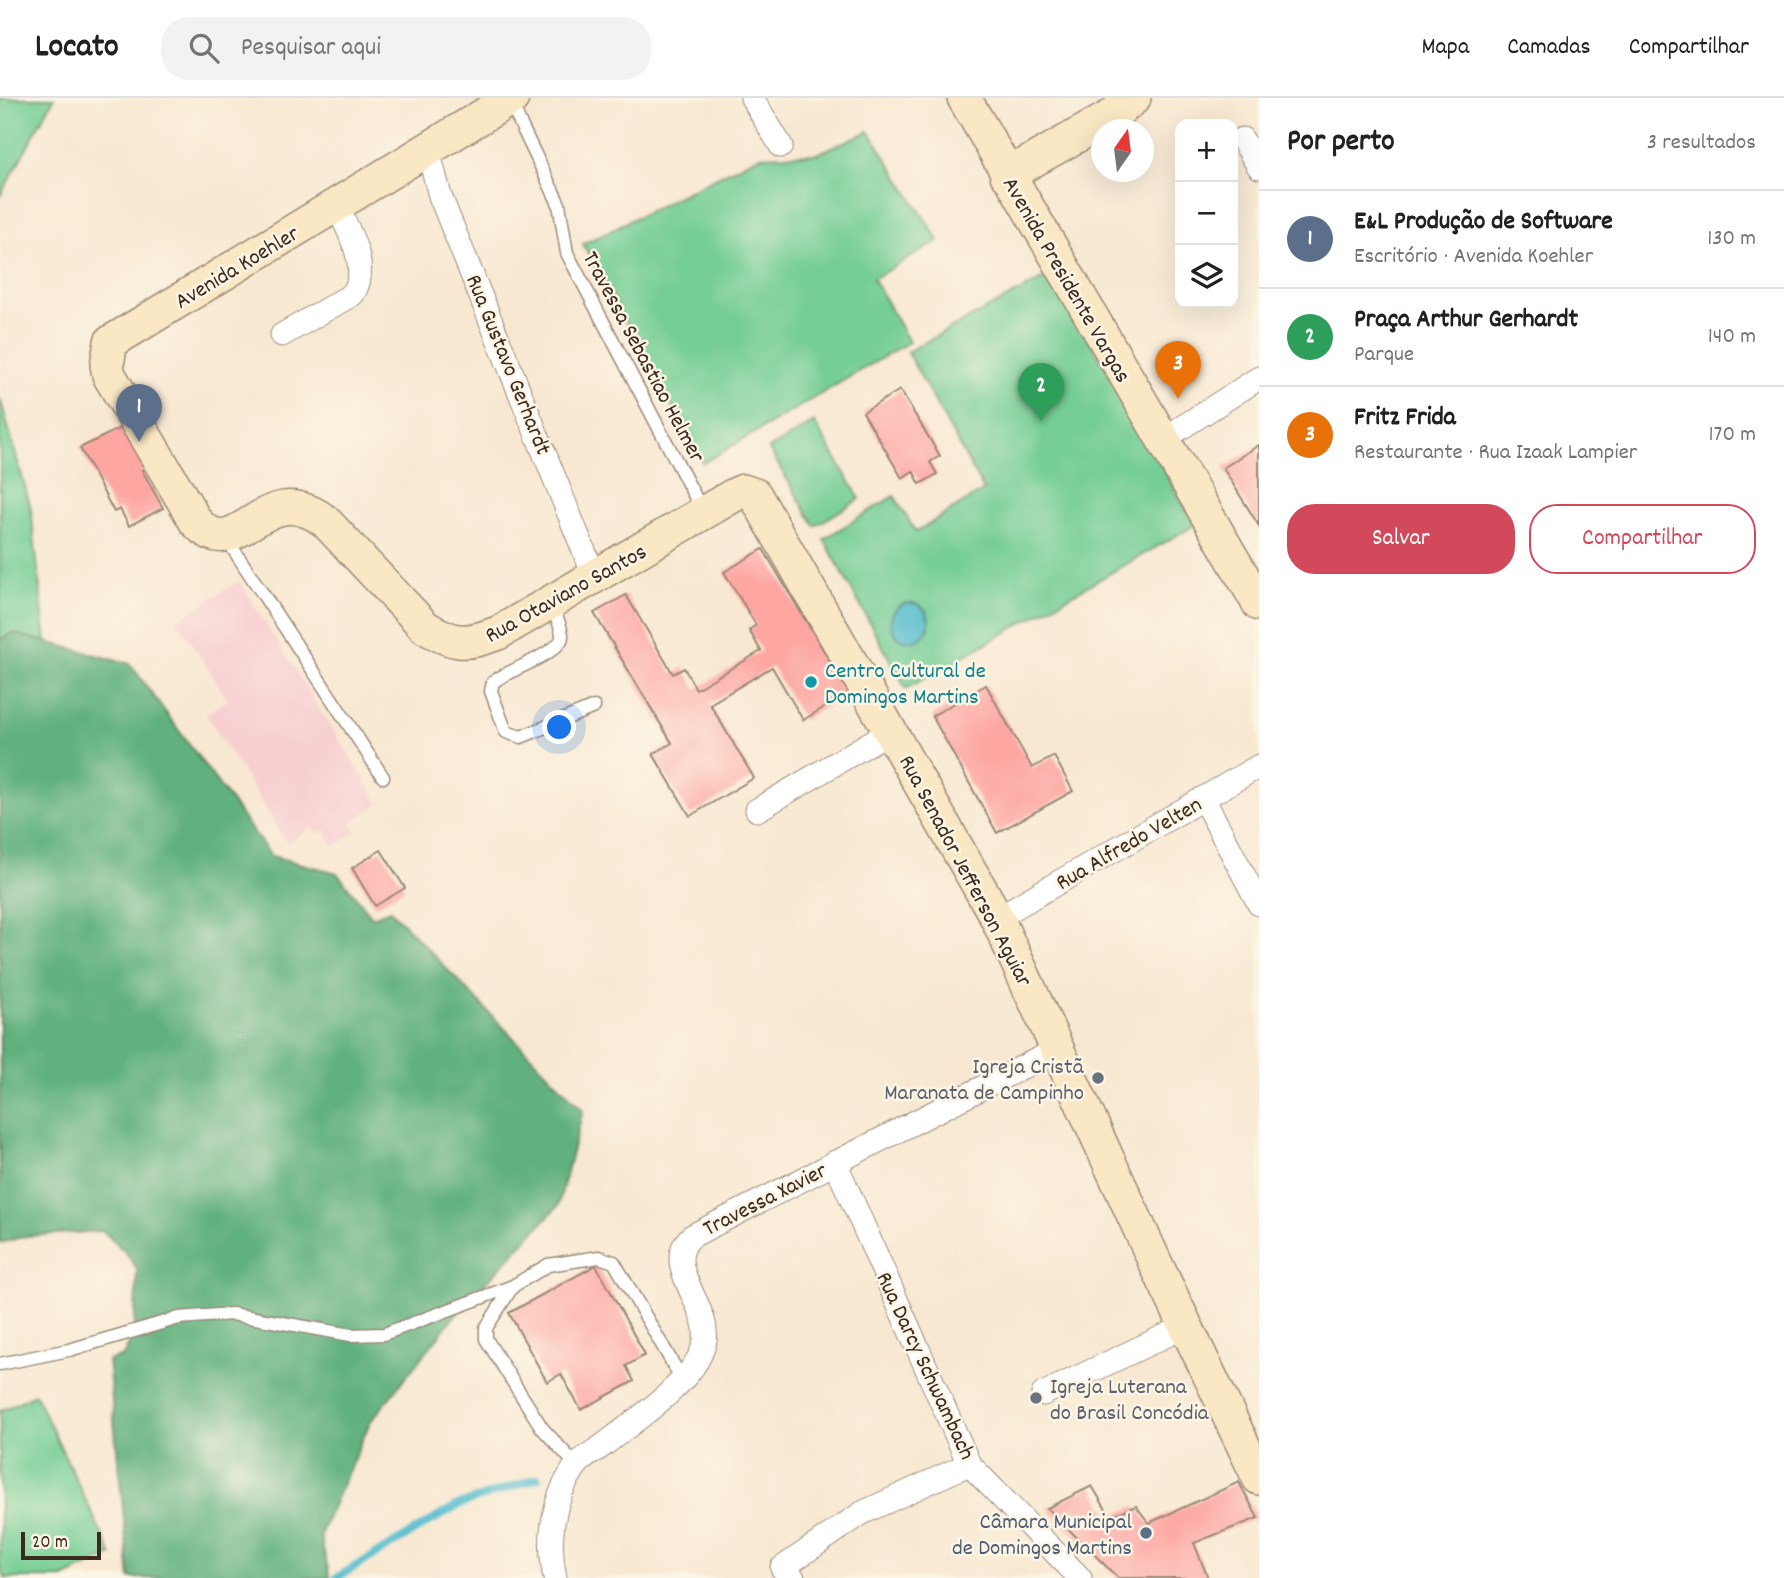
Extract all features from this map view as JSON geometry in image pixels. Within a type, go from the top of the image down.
[{"type":"street","points":[[752,98],[781,146]]},
{"type":"street","name":"Avenida Presidente Vargas","points":[[964,98],[1259,604]]},
{"type":"street","points":[[1007,175],[1110,117],[1134,98]]},
{"type":"street","name":"Avenida Koehler","points":[[226,537],[216,538],[205,533],[109,375],[107,365],[111,342],[428,150],[504,100]]},
{"type":"street","points":[[1242,139],[1259,167]]},
{"type":"street","name":"Rua Gustavo Gerhardt","points":[[428,150],[440,196],[595,578]]},
{"type":"street","points":[[282,335],[352,294],[359,285],[359,260],[337,205]]},
{"type":"street","points":[[1162,440],[1259,378]]},
{"type":"street","name":"Rua Otaviano Santos","points":[[226,537],[278,508],[310,510],[326,521],[425,627],[440,636],[469,643],[498,633],[743,491],[755,495],[761,501]]},
{"type":"street","name":"Rua Senador Jefferson Aguiar","points":[[761,501],[997,918],[1259,1478]]},
{"type":"street","points":[[757,810],[892,730]]},
{"type":"street","name":"Rua Alfredo Velten","points":[[997,918],[1259,766]]},
{"type":"street","points":[[1203,799],[1259,904]]},
{"type":"street","name":"Travessa Xavier","points":[[555,1578],[551,1541],[554,1510],[576,1465],[683,1381],[698,1359],[706,1333],[703,1316],[682,1268],[679,1255],[682,1244],[692,1236],[1058,1049]]},
{"type":"street","name":"Rua Darcy Schwambach","points":[[835,1162],[969,1464],[1080,1578]]},
{"type":"street","points":[[1043,1394],[1186,1326]]},
{"type":"street","points":[[788,1573],[862,1513],[969,1464]]},
{"type":"lane","name":"Travessa Sebastiao Helmer","points":[[504,100],[559,204],[567,253],[703,513]]},
{"type":"lane","points":[[226,537],[383,777]]},
{"type":"lane","points":[[551,603],[562,635],[560,641],[551,652],[493,682],[491,691],[506,732],[521,737],[594,707]]},
{"type":"lane","points":[[0,1364],[69,1350],[179,1318],[232,1314],[351,1335],[384,1334],[513,1286],[548,1265],[599,1257],[614,1262],[683,1381]]},
{"type":"lane","points":[[513,1286],[486,1328],[486,1339],[542,1428],[576,1465]]},
{"type":"shaded area","points":[[239,581],[380,804],[351,822],[356,832],[334,846],[324,830],[316,834],[312,827],[287,843],[206,714],[228,700],[177,620]]},
{"type":"green space","points":[[0,98],[54,98],[0,196]]},
{"type":"green space","points":[[869,131],[939,241],[873,279],[909,342],[703,463],[583,244],[759,156],[817,154]]},
{"type":"green space","points":[[1052,274],[1195,525],[906,689],[824,539],[894,496],[916,532],[984,490],[907,352]]},
{"type":"green space","points":[[0,398],[31,509],[46,642],[12,633],[0,640]]},
{"type":"green space","points":[[814,422],[860,499],[815,526],[769,449]]},
{"type":"green space","points":[[12,633],[130,664],[271,856],[337,873],[372,917],[390,910],[583,1110],[558,1206],[458,1312],[370,1422],[320,1535],[330,1578],[130,1578],[108,1361],[123,1356],[134,1334],[137,1269],[125,1252],[103,1231],[26,1236],[0,1243],[0,640]]},
{"type":"green space","points":[[35,1394],[112,1555],[63,1578],[5,1578],[0,1568],[0,1411]]},
{"type":"water","points":[[910,603],[923,609],[929,622],[923,635],[910,641],[897,635],[891,622],[897,609]]},
{"type":"building","points":[[900,390],[940,456],[930,462],[937,474],[920,484],[913,471],[902,478],[863,412]]},
{"type":"building","points":[[134,421],[155,463],[142,470],[163,508],[129,526],[120,509],[114,512],[80,448]]},
{"type":"building","points":[[1259,445],[1259,526],[1223,468]]},
{"type":"building","name":"Centro Cultural de Domingos Martins","points":[[763,549],[849,693],[803,720],[772,667],[710,704],[754,778],[690,816],[653,754],[672,743],[594,613],[626,595],[673,674],[684,668],[696,689],[761,651],[749,630],[756,625],[724,572]]},
{"type":"building","points":[[986,685],[1032,768],[1054,756],[1073,791],[997,833],[932,716]]},
{"type":"building","points":[[381,850],[405,888],[375,906],[352,868]]},
{"type":"building","points":[[596,1265],[645,1355],[626,1366],[634,1381],[581,1410],[561,1374],[547,1382],[509,1313]]},
{"type":"building","name":"Câmara Municipal de Domingos Martins","points":[[1239,1482],[1258,1518],[1194,1543],[1208,1578],[1118,1578],[1047,1508],[1092,1486],[1110,1516],[1136,1506],[1149,1523]]},
{"type":"waterway","points":[[336,1578],[458,1505],[538,1478]]},
{"type":"place","name":"Fritz Frida","points":[[1178,399]]},
{"type":"place","name":"Praça Arthur Gerhardt","points":[[1041,421]]},
{"type":"place","name":"E&L Produção de Software","points":[[139,442]]},
{"type":"place","name":"Centro Cultural de Domingos Martins","points":[[811,682]]},
{"type":"place","name":"Igreja Cristã Maranata de Campinho","points":[[1098,1078]]},
{"type":"place","name":"Igreja Luterana do Brasil Concódia","points":[[1036,1398]]},
{"type":"place","name":"Câmara Municipal de Domingos Martins","points":[[1146,1533]]}]
